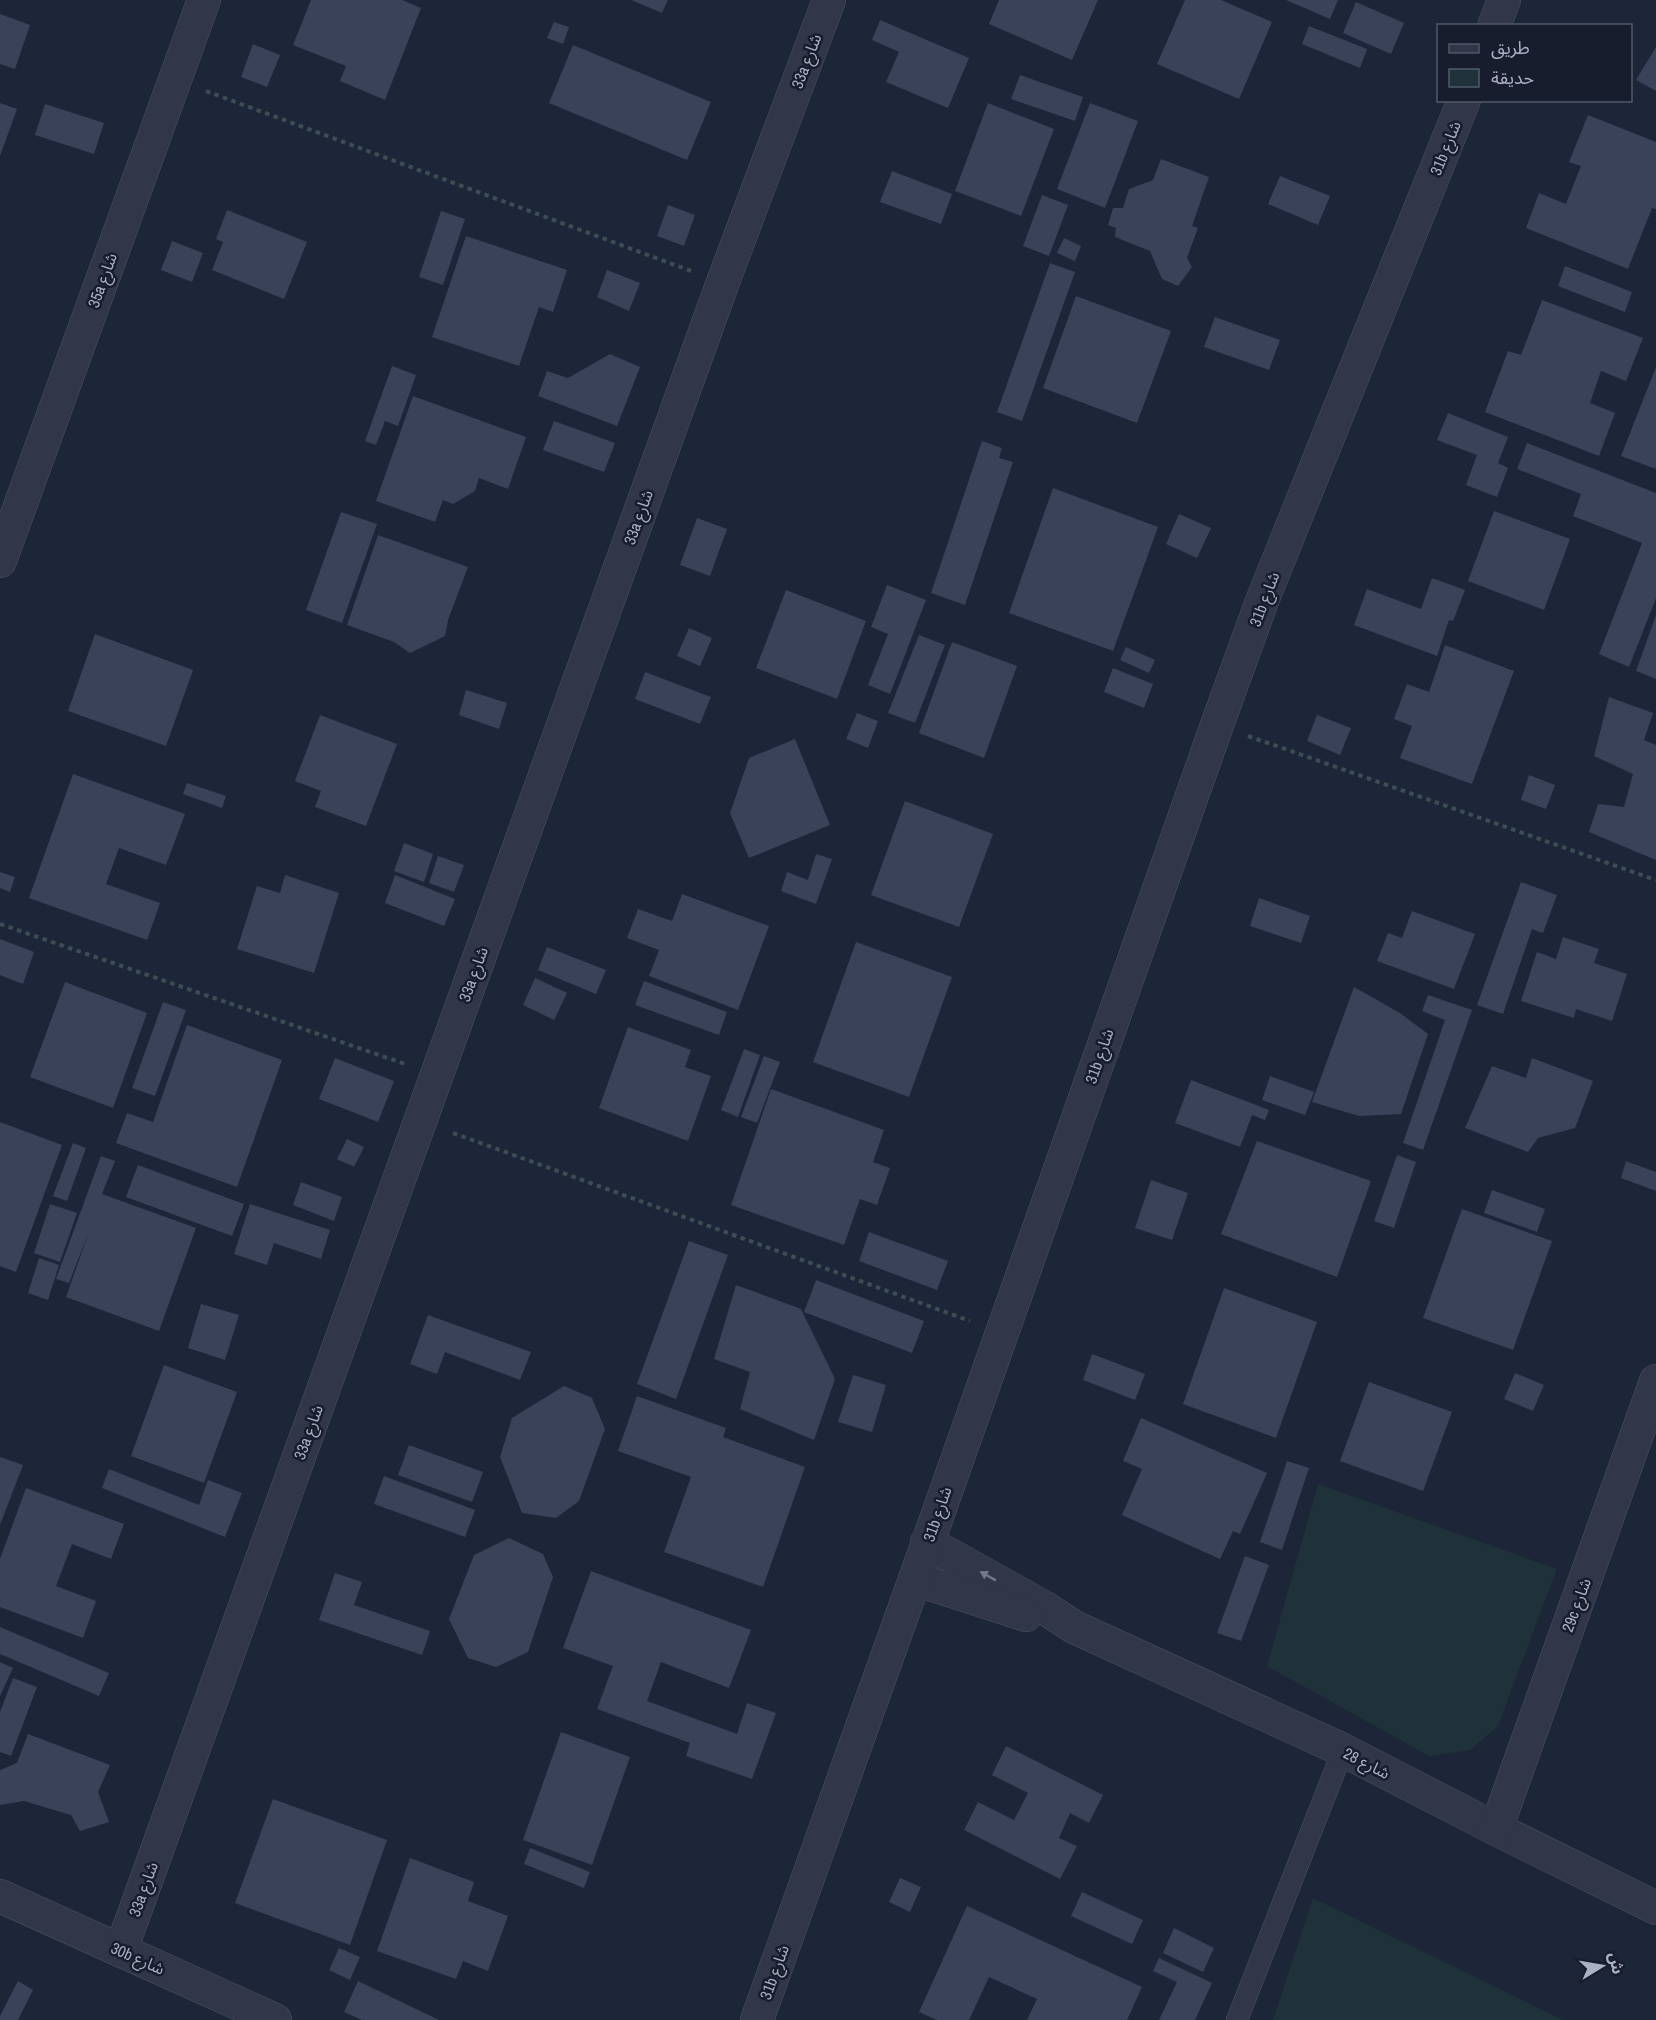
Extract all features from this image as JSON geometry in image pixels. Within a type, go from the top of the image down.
[{"type":"street","name":"35a شارع","points":[[0,561],[204,0]]},
{"type":"street","name":"33a شارع","points":[[121,1950],[723,282],[829,0]]},
{"type":"street","points":[[1495,24],[1504,0]]},
{"type":"street","name":"31b شارع","points":[[757,2020],[1262,601],[1463,102]]},
{"type":"street","name":"29c شارع","points":[[1496,1829],[1656,1381]]},
{"type":"street","name":"شارع 28","points":[[927,1542],[1045,1608],[1074,1628]]},
{"type":"street","name":"شارع 28","points":[[915,1579],[1074,1628],[1343,1750],[1656,1908]]},
{"type":"street","name":"30b شارع","points":[[0,1896],[275,2020]]},
{"type":"lane","points":[[1237,2020],[1343,1750]]},
{"type":"path","points":[[175,79],[723,282]]},
{"type":"path","points":[[1217,725],[1656,880]]},
{"type":"path","points":[[0,924],[437,1075]]},
{"type":"path","points":[[420,1121],[1002,1332]]},
{"type":"green space","points":[[1318,1484],[1557,1569],[1498,1726],[1470,1750],[1429,1756],[1267,1666]]},
{"type":"green space","points":[[1313,1898],[1563,2020],[1273,2020]]},
{"type":"building","points":[[311,0],[402,0],[421,8],[385,100],[340,81],[346,66],[293,45]]},
{"type":"building","points":[[631,0],[668,0],[662,13]]},
{"type":"building","points":[[999,0],[1098,0],[1072,60],[989,24]]},
{"type":"building","points":[[1185,0],[1221,0],[1272,22],[1239,99],[1157,64]]},
{"type":"building","points":[[1286,0],[1338,0],[1330,19]]},
{"type":"building","points":[[1356,2],[1404,23],[1391,54],[1343,33]]},
{"type":"building","points":[[0,14],[30,25],[15,69],[0,64]]},
{"type":"building","points":[[880,20],[969,58],[948,108],[886,82],[899,52],[872,40]]},
{"type":"building","points":[[554,22],[569,27],[563,44],[547,38]]},
{"type":"building","points":[[1309,26],[1367,49],[1360,68],[1302,44]]},
{"type":"building","points":[[253,44],[280,55],[267,87],[241,77]]},
{"type":"building","points":[[573,45],[711,102],[687,160],[549,103]]},
{"type":"building","points":[[1656,47],[1656,91],[1636,80]]},
{"type":"building","points":[[1020,75],[1083,97],[1075,121],[1011,99]]},
{"type":"building","points":[[0,103],[17,109],[0,156]]},
{"type":"building","points":[[988,103],[1054,129],[1021,216],[955,191]]},
{"type":"building","points":[[1090,103],[1138,121],[1105,208],[1057,189]]},
{"type":"building","points":[[45,104],[104,123],[94,154],[35,135]]},
{"type":"building","points":[[1588,115],[1656,142],[1656,209],[1652,208],[1628,269],[1526,228],[1539,193],[1566,204],[1581,166],[1569,162]]},
{"type":"building","points":[[1161,159],[1209,177],[1192,226],[1198,228],[1187,258],[1192,267],[1178,286],[1162,279],[1150,251],[1115,237],[1116,228],[1108,225],[1113,208],[1123,208],[1129,189],[1153,180]]},
{"type":"building","points":[[892,171],[952,194],[941,224],[880,202]]},
{"type":"building","points":[[1280,176],[1330,196],[1318,225],[1268,204]]},
{"type":"building","points":[[1042,195],[1068,205],[1049,256],[1023,246]]},
{"type":"building","points":[[668,205],[695,215],[684,246],[657,236]]},
{"type":"building","points":[[227,210],[307,242],[284,299],[212,270],[223,242],[216,239]]},
{"type":"building","points":[[441,211],[465,219],[443,285],[419,277]]},
{"type":"building","points":[[466,236],[567,270],[553,312],[539,307],[519,366],[432,337]]},
{"type":"building","points":[[1064,238],[1081,246],[1075,261],[1057,253]]},
{"type":"building","points":[[172,241],[203,253],[192,282],[161,270]]},
{"type":"building","points":[[1050,263],[1075,272],[1022,421],[997,412]]},
{"type":"building","points":[[1565,266],[1632,292],[1625,312],[1558,286]]},
{"type":"building","points":[[607,270],[640,283],[629,311],[597,297]]},
{"type":"building","points":[[1076,296],[1171,331],[1137,423],[1043,388]]},
{"type":"building","points":[[1542,300],[1643,338],[1626,381],[1601,371],[1590,403],[1615,413],[1599,456],[1485,412],[1508,351],[1521,355]]},
{"type":"building","points":[[1215,317],[1280,340],[1269,370],[1204,347]]},
{"type":"building","points":[[610,354],[640,367],[617,426],[538,396],[547,371],[568,378]]},
{"type":"building","points":[[392,366],[416,375],[398,426],[385,421],[376,445],[365,441]]},
{"type":"building","points":[[1656,367],[1656,469],[1621,456]]},
{"type":"building","points":[[413,396],[526,437],[508,489],[479,478],[475,491],[453,504],[443,500],[435,522],[376,501]]},
{"type":"building","points":[[1448,413],[1508,437],[1498,463],[1508,468],[1497,497],[1466,485],[1477,455],[1437,440]]},
{"type":"building","points":[[554,421],[615,443],[604,472],[543,450]]},
{"type":"building","points":[[982,441],[1002,448],[999,458],[1013,462],[965,605],[931,593]]},
{"type":"building","points":[[1527,443],[1656,493],[1656,598],[1629,667],[1599,654],[1642,543],[1573,516],[1581,494],[1517,469]]},
{"type":"building","points":[[1053,488],[1158,527],[1113,651],[1009,613]]},
{"type":"building","points":[[1494,511],[1570,539],[1544,610],[1468,581]]},
{"type":"building","points":[[341,512],[377,524],[342,623],[306,610]]},
{"type":"building","points":[[1179,514],[1211,528],[1197,558],[1166,544]]},
{"type":"building","points":[[697,518],[727,529],[710,576],[680,565]]},
{"type":"building","points":[[378,535],[468,567],[448,620],[445,636],[410,653],[394,642],[347,625]]},
{"type":"building","points":[[1432,578],[1465,590],[1453,621],[1449,620],[1437,656],[1354,625],[1367,589],[1421,609]]},
{"type":"building","points":[[887,585],[926,600],[890,694],[868,685],[888,634],[871,627]]},
{"type":"building","points":[[786,590],[866,621],[837,699],[756,668]]},
{"type":"building","points":[[1656,615],[1656,679],[1636,671]]},
{"type":"building","points":[[689,628],[712,638],[700,666],[677,656]]},
{"type":"building","points":[[95,634],[193,670],[166,746],[68,711]]},
{"type":"building","points":[[919,635],[945,645],[915,723],[888,713]]},
{"type":"building","points":[[952,642],[1017,666],[984,758],[919,733]]},
{"type":"building","points":[[1445,645],[1514,671],[1472,784],[1400,758],[1412,726],[1394,719],[1407,684],[1429,692]]},
{"type":"building","points":[[1126,647],[1155,660],[1149,673],[1120,660]]},
{"type":"building","points":[[1113,668],[1153,684],[1144,708],[1104,692]]},
{"type":"building","points":[[645,672],[711,697],[700,724],[635,699]]},
{"type":"building","points":[[466,690],[507,703],[499,729],[459,715]]},
{"type":"building","points":[[1609,697],[1653,713],[1644,740],[1656,745],[1656,860],[1589,832],[1598,804],[1624,807],[1633,774],[1594,756]]},
{"type":"building","points":[[857,713],[878,721],[868,748],[846,739]]},
{"type":"building","points":[[320,715],[397,744],[366,826],[315,807],[321,791],[295,781]]},
{"type":"building","points":[[1317,715],[1351,728],[1340,755],[1307,741]]},
{"type":"building","points":[[795,739],[830,825],[749,858],[730,813],[749,758]]},
{"type":"building","points":[[73,774],[185,814],[166,865],[119,848],[106,884],[160,903],[147,940],[29,898]]},
{"type":"building","points":[[1529,775],[1555,785],[1546,809],[1521,800]]},
{"type":"building","points":[[187,783],[226,796],[222,808],[183,794]]},
{"type":"building","points":[[905,801],[993,834],[959,927],[871,895]]},
{"type":"building","points":[[404,843],[433,854],[424,882],[394,871]]},
{"type":"building","points":[[816,854],[832,859],[816,904],[781,891],[787,872],[808,880]]},
{"type":"building","points":[[438,856],[464,865],[454,892],[429,883]]},
{"type":"building","points":[[0,872],[15,877],[10,892],[0,888]]},
{"type":"building","points":[[285,875],[339,893],[314,973],[237,949],[257,886],[280,893]]},
{"type":"building","points":[[395,875],[455,899],[444,926],[385,903]]},
{"type":"building","points":[[1521,882],[1557,895],[1543,933],[1532,929],[1503,1014],[1477,1005]]},
{"type":"building","points":[[682,894],[769,926],[738,1010],[649,976],[659,950],[627,938],[638,909],[672,921]]},
{"type":"building","points":[[1259,898],[1310,916],[1301,943],[1250,926]]},
{"type":"building","points":[[1412,911],[1475,934],[1454,989],[1377,961],[1388,933],[1402,938]]},
{"type":"building","points":[[1563,937],[1599,949],[1594,963],[1627,974],[1612,1021],[1576,1009],[1574,1018],[1521,1001],[1537,952],[1556,959]]},
{"type":"building","points":[[0,939],[34,952],[23,984],[0,975]]},
{"type":"building","points":[[856,942],[952,977],[909,1097],[813,1062]]},
{"type":"building","points":[[547,947],[606,970],[596,994],[538,970]]},
{"type":"building","points":[[535,978],[567,993],[554,1020],[523,1005]]},
{"type":"building","points":[[644,981],[727,1012],[719,1035],[635,1005]]},
{"type":"building","points":[[65,982],[147,1013],[113,1108],[30,1077]]},
{"type":"building","points":[[1354,987],[1400,1013],[1428,1034],[1401,1114],[1359,1116],[1312,1102]]},
{"type":"building","points":[[1428,995],[1472,1010],[1423,1150],[1403,1143],[1445,1020],[1422,1011]]},
{"type":"building","points":[[163,1002],[186,1010],[155,1096],[132,1088]]},
{"type":"building","points":[[187,1025],[282,1060],[237,1187],[116,1143],[127,1113],[153,1122]]},
{"type":"building","points":[[628,1027],[691,1050],[685,1067],[711,1076],[688,1141],[599,1108]]},
{"type":"building","points":[[744,1049],[760,1055],[738,1117],[721,1110]]},
{"type":"building","points":[[764,1056],[780,1062],[757,1123],[741,1117]]},
{"type":"building","points":[[335,1058],[394,1081],[378,1122],[319,1099]]},
{"type":"building","points":[[1532,1058],[1593,1081],[1575,1128],[1538,1138],[1528,1152],[1465,1128],[1492,1066],[1526,1078]]},
{"type":"building","points":[[1270,1076],[1314,1092],[1305,1115],[1262,1100]]},
{"type":"building","points":[[1191,1080],[1269,1110],[1265,1120],[1252,1115],[1240,1147],[1175,1123]]},
{"type":"building","points":[[771,1089],[884,1130],[873,1162],[890,1168],[877,1205],[860,1199],[844,1245],[731,1205]]},
{"type":"building","points":[[0,1122],[62,1145],[16,1272],[0,1266]]},
{"type":"building","points":[[347,1139],[364,1147],[354,1167],[337,1159]]},
{"type":"building","points":[[1257,1141],[1371,1181],[1337,1277],[1221,1234]]},
{"type":"building","points":[[73,1143],[86,1148],[67,1201],[53,1196]]},
{"type":"building","points":[[1397,1155],[1416,1162],[1394,1228],[1374,1221]]},
{"type":"building","points":[[101,1156],[115,1161],[102,1194],[196,1228],[159,1331],[66,1297],[90,1229],[69,1283],[56,1279]]},
{"type":"building","points":[[1626,1161],[1656,1172],[1656,1191],[1621,1178]]},
{"type":"building","points":[[138,1165],[244,1204],[232,1236],[126,1197]]},
{"type":"building","points":[[1151,1180],[1188,1193],[1172,1240],[1135,1228]]},
{"type":"building","points":[[301,1182],[342,1197],[334,1221],[293,1205]]},
{"type":"building","points":[[1492,1190],[1545,1209],[1537,1232],[1484,1213]]},
{"type":"building","points":[[50,1204],[77,1213],[60,1262],[34,1253]]},
{"type":"building","points":[[250,1204],[330,1230],[321,1259],[274,1243],[267,1265],[234,1254]]},
{"type":"building","points":[[1462,1209],[1552,1241],[1513,1350],[1423,1318]]},
{"type":"building","points":[[869,1232],[948,1261],[937,1290],[859,1261]]},
{"type":"building","points":[[689,1241],[728,1255],[676,1399],[637,1384]]},
{"type":"building","points":[[39,1258],[59,1265],[48,1300],[28,1293]]},
{"type":"building","points":[[816,1280],[924,1321],[912,1353],[804,1312]]},
{"type":"building","points":[[736,1285],[801,1309],[835,1379],[814,1440],[740,1409],[750,1372],[714,1359]]},
{"type":"building","points":[[1224,1288],[1317,1322],[1276,1438],[1183,1404]]},
{"type":"building","points":[[201,1304],[239,1315],[225,1360],[188,1348]]},
{"type":"building","points":[[428,1315],[531,1352],[520,1380],[445,1352],[437,1374],[410,1364]]},
{"type":"building","points":[[1092,1354],[1145,1374],[1135,1400],[1083,1380]]},
{"type":"building","points":[[164,1365],[237,1392],[204,1483],[131,1456]]},
{"type":"building","points":[[1515,1373],[1544,1385],[1533,1411],[1504,1399]]},
{"type":"building","points":[[853,1375],[886,1385],[872,1432],[838,1422]]},
{"type":"building","points":[[1369,1382],[1452,1412],[1423,1491],[1340,1461]]},
{"type":"building","points":[[564,1386],[592,1398],[605,1429],[579,1501],[556,1518],[522,1513],[500,1457],[512,1418]]},
{"type":"building","points":[[637,1396],[726,1428],[723,1437],[805,1467],[763,1587],[664,1552],[691,1477],[618,1451]]},
{"type":"building","points":[[1141,1418],[1267,1473],[1240,1534],[1233,1531],[1220,1559],[1122,1515],[1142,1469],[1123,1461]]},
{"type":"building","points":[[409,1445],[483,1472],[472,1502],[398,1475]]},
{"type":"building","points":[[0,1457],[23,1465],[0,1525]]},
{"type":"building","points":[[1287,1461],[1309,1468],[1282,1550],[1260,1542]]},
{"type":"building","points":[[109,1469],[199,1505],[208,1480],[242,1493],[225,1537],[102,1488]]},
{"type":"building","points":[[384,1476],[475,1510],[465,1537],[374,1504]]},
{"type":"building","points":[[26,1488],[124,1524],[111,1559],[72,1544],[56,1586],[96,1601],[83,1638],[0,1607],[0,1559]]},
{"type":"building","points":[[509,1538],[543,1554],[553,1577],[528,1652],[496,1667],[468,1658],[449,1619],[474,1555]]},
{"type":"building","points":[[1245,1556],[1269,1565],[1241,1641],[1217,1633]]},
{"type":"building","points":[[591,1571],[751,1630],[729,1688],[661,1662],[647,1701],[737,1734],[747,1703],[776,1713],[752,1779],[686,1756],[690,1743],[597,1709],[613,1666],[563,1648]]},
{"type":"building","points":[[335,1573],[362,1582],[354,1605],[430,1631],[422,1655],[319,1620]]},
{"type":"building","points":[[0,1627],[109,1673],[99,1696],[0,1654]]},
{"type":"building","points":[[0,1662],[13,1668],[0,1696]]},
{"type":"building","points":[[13,1678],[37,1687],[11,1756],[0,1752],[0,1712]]},
{"type":"building","points":[[561,1732],[630,1757],[592,1865],[523,1840]]},
{"type":"building","points":[[28,1734],[110,1765],[98,1792],[109,1822],[80,1831],[71,1815],[24,1801],[0,1805],[0,1770],[17,1763]]},
{"type":"building","points":[[1006,1746],[1103,1795],[1089,1823],[1070,1813],[1059,1838],[1077,1846],[1060,1879],[964,1830],[978,1802],[1014,1820],[1028,1793],[992,1775]]},
{"type":"building","points":[[273,1799],[387,1840],[350,1945],[235,1903]]},
{"type":"building","points":[[530,1848],[590,1872],[584,1888],[524,1864]]},
{"type":"building","points":[[410,1858],[474,1882],[468,1901],[508,1916],[488,1971],[463,1961],[456,1979],[377,1951]]},
{"type":"building","points":[[900,1878],[921,1887],[910,1912],[889,1902]]},
{"type":"building","points":[[1082,1892],[1143,1920],[1132,1944],[1071,1916]]},
{"type":"building","points":[[967,1906],[1142,1987],[1127,2020],[1027,2020],[1037,1999],[989,1977],[969,2020],[937,2020],[919,2012]]},
{"type":"building","points":[[1174,1928],[1214,1948],[1203,1972],[1163,1953]]},
{"type":"building","points":[[339,1948],[360,1957],[350,1980],[329,1970]]},
{"type":"building","points":[[1159,1958],[1212,1983],[1195,2020],[1159,2020],[1177,1982],[1153,1971]]},
{"type":"building","points":[[18,1981],[33,1990],[18,2020],[0,2020],[0,2016]]},
{"type":"building","points":[[358,1981],[439,2020],[362,2020],[344,2012]]}]
